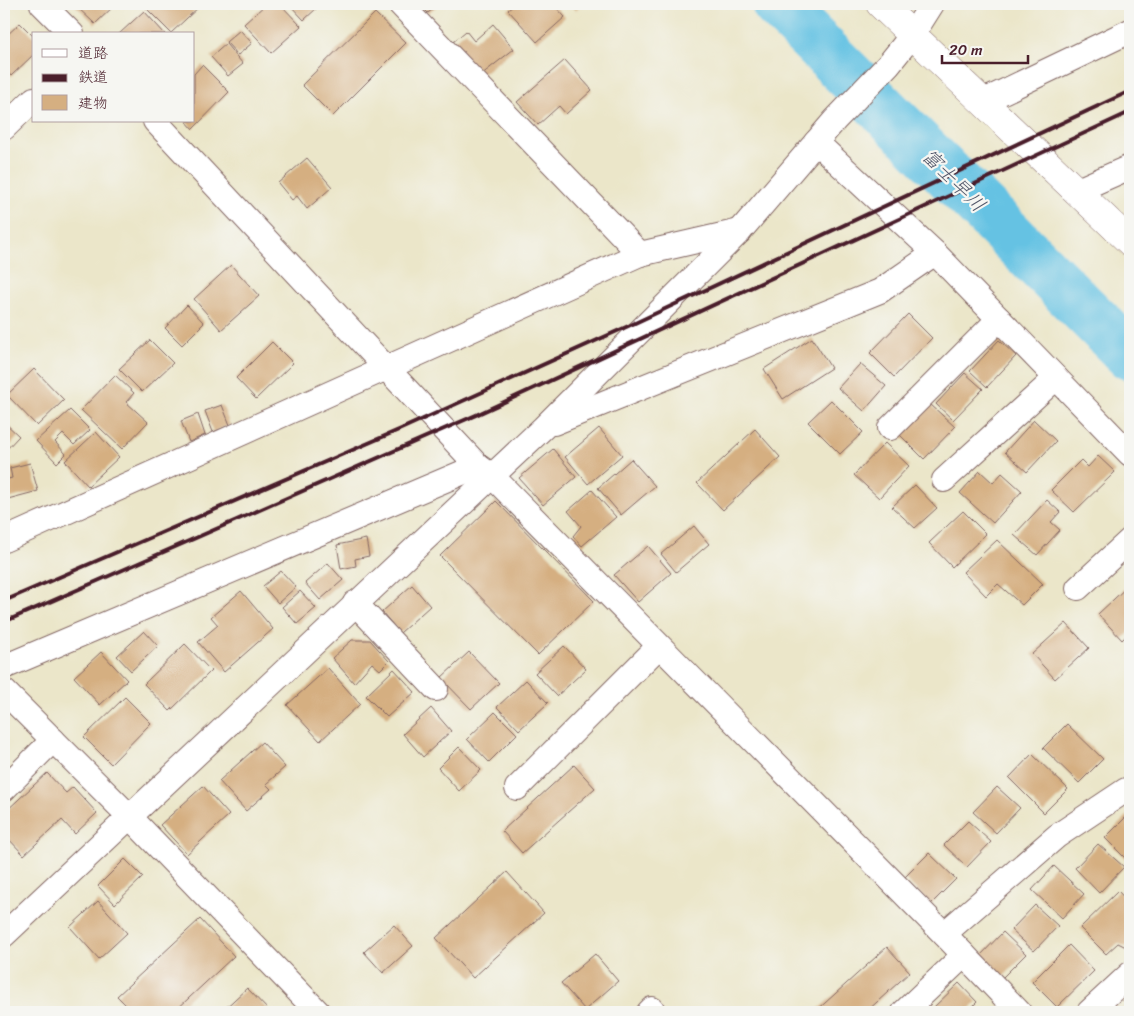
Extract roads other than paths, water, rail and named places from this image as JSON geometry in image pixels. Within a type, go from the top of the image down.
[{"type":"street","points":[[42,4],[70,32]]},
{"type":"street","points":[[400,4],[640,254]]},
{"type":"street","points":[[880,4],[1078,190],[1130,242]]},
{"type":"street","points":[[4,935],[128,815],[355,603],[484,471],[543,428],[740,231],[835,120],[888,65],[913,34],[932,4]]},
{"type":"street","points":[[984,101],[1130,30]]},
{"type":"street","points":[[4,128],[32,101]]},
{"type":"street","points":[[156,122],[484,471],[964,954],[1019,1012]]},
{"type":"street","points":[[816,142],[935,253],[1130,454]]},
{"type":"street","points":[[1078,190],[1130,167]]},
{"type":"street","points":[[4,540],[640,254],[740,231]]},
{"type":"street","points":[[543,428],[880,291],[935,253]]},
{"type":"street","points":[[890,428],[999,319]]},
{"type":"street","points":[[944,480],[1056,378]]},
{"type":"street","points":[[4,667],[484,471]]},
{"type":"street","points":[[1078,588],[1130,540]]},
{"type":"street","points":[[355,603],[436,689]]},
{"type":"street","points":[[516,788],[659,646]]},
{"type":"street","points":[[4,691],[128,815],[318,1012]]},
{"type":"street","points":[[4,789],[53,740]]},
{"type":"street","points":[[944,934],[1058,836],[1126,790]]},
{"type":"street","points":[[904,1012],[964,954]]},
{"type":"street","points":[[1089,1012],[1130,974]]},
{"type":"waterway","name":"富士早川","points":[[777,4],[1130,355]]},
{"type":"railway","points":[[4,601],[401,429],[635,323],[1130,91]]},
{"type":"railway","points":[[4,622],[476,415],[1130,112]]}]
